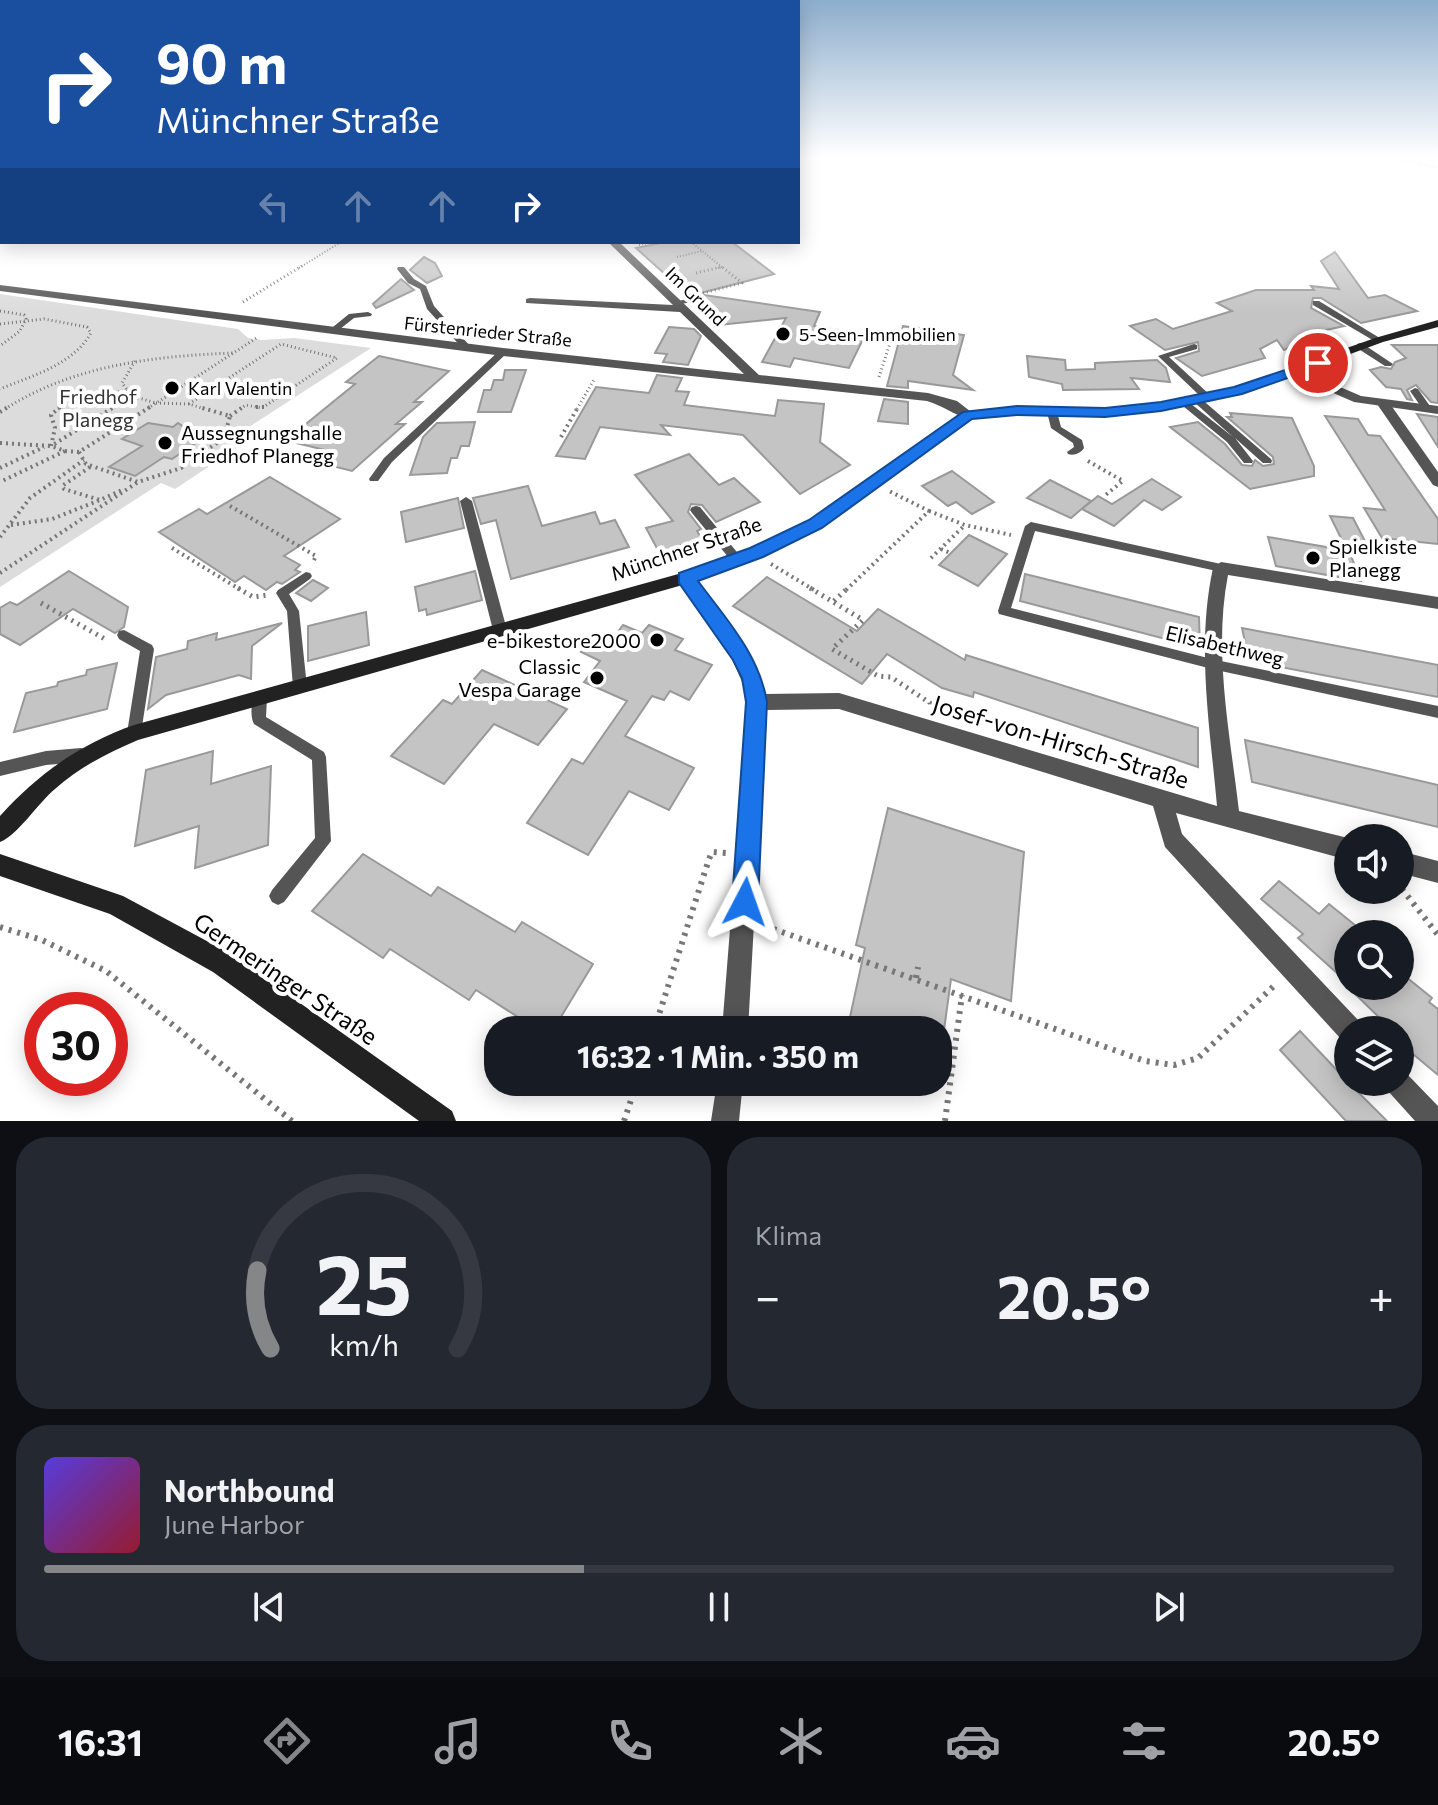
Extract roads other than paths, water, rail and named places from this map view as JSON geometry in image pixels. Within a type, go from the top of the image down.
[{"type":"main road","name":"Münchner Straße","points":[[0,832],[35,792],[81,755],[134,733],[686,578],[757,552],[816,524],[968,415],[1017,410],[1105,412],[1195,399],[1296,372],[1360,346],[1438,323]]},
{"type":"main road","name":"Germeringer Straße","points":[[0,865],[115,904],[222,963],[442,1121]]},
{"type":"street","name":"Im Grund","points":[[615,244],[682,303],[754,377]]},
{"type":"street","name":"Fürstenrieder Straße","points":[[0,288],[467,348],[928,397],[952,404],[968,415]]},
{"type":"street","points":[[530,301],[682,303]]},
{"type":"street","points":[[1296,372],[1340,394],[1383,404],[1433,409]]},
{"type":"street","points":[[1383,404],[1438,482]]},
{"type":"street","points":[[1229,819],[1216,665],[1215,586],[1221,568],[1438,603]]},
{"type":"street","points":[[686,578],[741,655],[753,678],[757,702],[736,1016]]},
{"type":"street","name":"Josef-von-Hirsch-Straße","points":[[757,702],[839,701],[1229,819],[1334,845]]},
{"type":"street","points":[[1162,799],[1173,840],[1337,1016]]},
{"type":"street","points":[[1414,866],[1438,872]]},
{"type":"street","points":[[725,1121],[728,1096]]},
{"type":"street","points":[[1410,1096],[1433,1121]]},
{"type":"lane","points":[[401,269],[411,281],[423,288],[430,307],[467,348]]},
{"type":"lane","points":[[1316,303],[1379,340]]},
{"type":"lane","points":[[332,331],[352,316],[368,314]]},
{"type":"lane","points":[[1360,346],[1388,364]]},
{"type":"lane","points":[[1194,347],[1162,356],[1185,373],[1195,388],[1195,399],[1248,461]]},
{"type":"lane","points":[[374,479],[388,460],[503,352]]},
{"type":"lane","points":[[1415,391],[1433,409]]},
{"type":"lane","points":[[1195,399],[1267,461]]},
{"type":"lane","points":[[1052,412],[1056,428],[1078,442],[1079,448],[1072,452]]},
{"type":"lane","points":[[466,501],[500,630]]},
{"type":"lane","points":[[696,510],[737,560]]},
{"type":"lane","name":"Elisabethweg","points":[[1221,568],[1031,526],[1004,611],[1216,665],[1438,712]]},
{"type":"lane","points":[[300,687],[293,611],[282,593],[306,576]]},
{"type":"lane","points":[[124,635],[147,649],[134,733]]},
{"type":"lane","points":[[260,698],[259,720],[319,757],[323,841],[278,896]]},
{"type":"lane","points":[[0,769],[46,758],[81,755]]},
{"type":"place","name":"5-Seen-Immobilien","points":[[783,334]]},
{"type":"place","name":"Karl Valentin","points":[[172,388]]},
{"type":"place","name":"Aussegnungshalle Friedhof Planegg","points":[[165,443]]},
{"type":"place","name":"Spielkiste Planegg","points":[[1313,558]]},
{"type":"place","name":"e-bikestore2000","points":[[657,640]]},
{"type":"place","name":"Classic Vespa Garage","points":[[597,678]]},
{"type":"park label","name":"Friedhof Planegg","points":[[98,408]]}]
